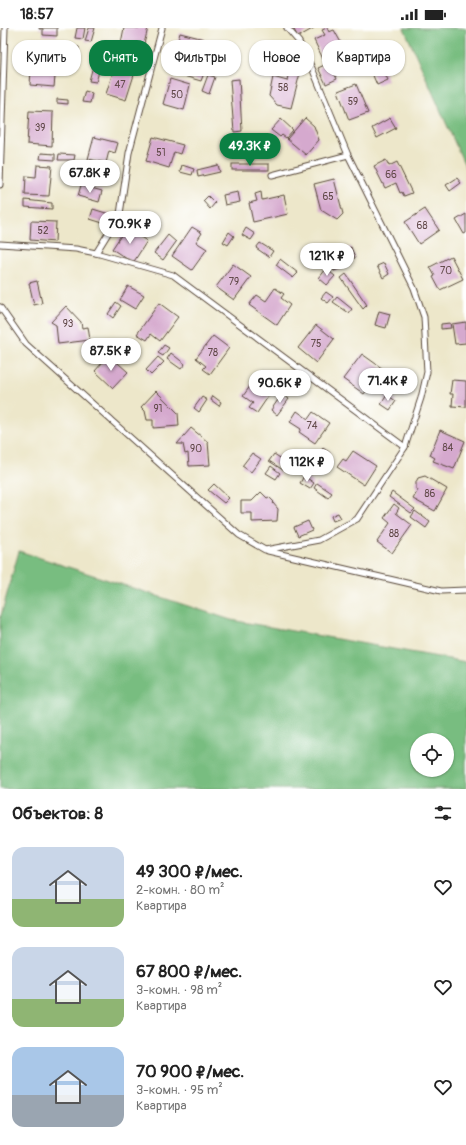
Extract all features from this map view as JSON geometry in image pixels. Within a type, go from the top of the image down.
[{"type":"lane","points":[[0,185],[5,28]]},
{"type":"lane","points":[[96,253],[120,214],[129,153],[162,28]]},
{"type":"lane","points":[[265,550],[319,540],[358,519],[405,447],[421,398],[427,372],[424,317],[414,288],[348,155],[312,68],[299,42],[287,28]]},
{"type":"lane","points":[[272,175],[348,155]]},
{"type":"lane","points":[[0,244],[76,249],[96,253],[173,275],[405,447]]},
{"type":"lane","points":[[0,307],[26,344],[239,536],[265,550],[441,591],[466,590]]},
{"type":"green space","points":[[404,28],[466,28],[466,168]]},
{"type":"green space","points":[[19,551],[231,620],[466,662],[466,789],[0,789],[0,619]]},
{"type":"building","points":[[39,28],[57,28],[57,36],[43,35],[43,29]]},
{"type":"building","points":[[77,28],[85,28],[83,39],[75,38]]},
{"type":"building","points":[[89,28],[95,28],[92,40],[89,40],[89,42],[85,41]]},
{"type":"building","points":[[124,28],[148,28],[145,40],[122,40]]},
{"type":"building","points":[[293,28],[314,28],[298,37]]},
{"type":"building","points":[[327,28],[329,32],[334,30],[340,40],[322,40],[322,57],[314,40],[325,35],[322,30]]},
{"type":"building","points":[[180,33],[204,39],[204,40],[178,40]]},
{"type":"building","points":[[322,66],[322,76],[318,68]]},
{"type":"building","points":[[31,76],[55,76],[54,87],[30,85]]},
{"type":"building","points":[[90,76],[98,76],[96,82],[89,81]]},
{"type":"building","points":[[112,76],[134,76],[126,100],[106,94]]},
{"type":"building","points":[[184,76],[203,76],[201,81]]},
{"type":"building","points":[[208,76],[215,77],[209,94],[202,91]]},
{"type":"building","points":[[288,76],[299,76],[291,108],[277,105],[269,96],[273,77],[287,81]]},
{"type":"building","points":[[322,76],[336,76],[337,79],[326,84]]},
{"type":"building","points":[[373,76],[386,76],[388,80],[377,85]]},
{"type":"building","points":[[170,79],[190,85],[184,110],[163,104]]},
{"type":"building","points":[[239,79],[242,131],[234,132],[230,80]]},
{"type":"building","points":[[356,84],[368,113],[349,120],[338,91]]},
{"type":"building","points":[[85,91],[92,93],[90,103],[82,102]]},
{"type":"building","points":[[57,99],[68,100],[68,104],[57,103]]},
{"type":"building","points":[[29,111],[53,112],[52,146],[27,144]]},
{"type":"building","points":[[305,118],[314,126],[319,140],[306,155],[287,139]]},
{"type":"building","points":[[390,118],[396,128],[377,138],[372,128]]},
{"type":"building","points":[[281,119],[293,130],[286,138],[282,135],[280,137],[271,130]]},
{"type":"building","points":[[94,137],[118,143],[115,153],[109,151],[106,163],[88,159]]},
{"type":"building","points":[[153,137],[183,145],[180,154],[174,152],[169,168],[146,161]]},
{"type":"building","points":[[41,153],[55,154],[55,160],[40,159]]},
{"type":"building","points":[[59,154],[75,155],[74,160],[58,160]]},
{"type":"building","points":[[386,160],[389,166],[397,162],[412,193],[404,196],[402,192],[400,193],[396,183],[385,188],[374,166]]},
{"type":"building","points":[[232,164],[269,164],[269,170],[232,170]]},
{"type":"building","points":[[37,165],[52,166],[49,196],[25,195],[26,176],[36,177]]},
{"type":"building","points":[[182,165],[194,169],[192,175],[180,172]]},
{"type":"building","points":[[218,165],[220,172],[198,177],[197,170]]},
{"type":"building","points":[[457,178],[461,183],[450,191],[446,185]]},
{"type":"building","points":[[334,179],[343,214],[337,220],[321,210],[314,184]]},
{"type":"building","points":[[81,185],[102,191],[99,202],[78,196]]},
{"type":"building","points":[[238,192],[240,202],[225,205],[223,195]]},
{"type":"building","points":[[261,192],[262,200],[284,195],[288,214],[253,222],[249,203],[257,201],[255,194]]},
{"type":"building","points":[[208,196],[215,203],[210,209],[203,201]]},
{"type":"building","points":[[25,200],[52,203],[52,209],[25,207]]},
{"type":"building","points":[[93,209],[109,214],[106,224],[90,219]]},
{"type":"building","points":[[425,209],[439,230],[419,244],[405,222]]},
{"type":"building","points":[[466,214],[466,233],[464,234],[456,220]]},
{"type":"building","points":[[31,221],[56,222],[55,242],[30,240]]},
{"type":"building","points":[[192,227],[202,233],[196,242],[207,249],[192,270],[172,256]]},
{"type":"building","points":[[126,228],[147,241],[133,263],[112,249]]},
{"type":"building","points":[[246,228],[255,234],[251,240],[242,235]]},
{"type":"building","points":[[229,232],[234,236],[228,245],[223,242]]},
{"type":"building","points":[[168,235],[176,242],[163,260],[154,253]]},
{"type":"building","points":[[260,243],[273,251],[269,257],[256,248]]},
{"type":"building","points":[[351,247],[355,258],[349,260],[344,250]]},
{"type":"building","points":[[340,255],[344,267],[334,271],[330,258]]},
{"type":"building","points":[[451,256],[463,279],[440,290],[433,277],[435,276],[430,267]]},
{"type":"building","points":[[280,259],[298,273],[293,278],[276,265]]},
{"type":"building","points":[[384,263],[389,274],[383,278],[377,266]]},
{"type":"building","points":[[233,264],[251,277],[234,300],[216,287]]},
{"type":"building","points":[[326,269],[335,276],[327,285],[319,278]]},
{"type":"building","points":[[346,274],[367,305],[363,309],[341,278]]},
{"type":"building","points":[[37,281],[42,303],[34,305],[29,283]]},
{"type":"building","points":[[128,286],[144,295],[135,309],[120,300]]},
{"type":"building","points":[[275,288],[284,294],[281,298],[290,305],[277,325],[249,305],[257,295],[266,301]]},
{"type":"building","points":[[326,292],[333,297],[328,303],[321,298]]},
{"type":"building","points":[[337,297],[352,309],[349,313],[333,302]]},
{"type":"building","points":[[116,302],[121,306],[113,318],[108,314]]},
{"type":"building","points":[[159,303],[178,317],[160,341],[151,334],[147,340],[137,334]]},
{"type":"building","points":[[66,306],[81,322],[82,328],[88,327],[90,340],[58,344],[56,325],[51,322]]},
{"type":"building","points":[[379,311],[390,314],[386,328],[375,325]]},
{"type":"building","points":[[466,322],[466,343],[455,344],[452,324]]},
{"type":"building","points":[[450,323],[451,328],[441,329],[441,324]]},
{"type":"building","points":[[316,325],[334,339],[316,363],[298,348]]},
{"type":"building","points":[[213,336],[229,348],[210,374],[203,369],[206,366],[196,358]]},
{"type":"building","points":[[164,345],[169,348],[163,356],[158,353]]},
{"type":"building","points":[[171,353],[185,364],[181,369],[167,359]]},
{"type":"building","points":[[362,354],[383,369],[364,394],[343,379]]},
{"type":"building","points":[[109,355],[128,372],[113,388],[95,371]]},
{"type":"building","points":[[158,357],[164,362],[151,375],[146,370]]},
{"type":"building","points":[[259,374],[276,385],[257,413],[249,408],[253,403],[243,396]]},
{"type":"building","points":[[452,380],[466,381],[466,407],[452,406],[453,394],[450,394]]},
{"type":"building","points":[[156,391],[178,413],[179,426],[153,428],[153,420],[147,420],[145,411],[141,407]]},
{"type":"building","points":[[282,394],[289,399],[277,415],[271,410]]},
{"type":"building","points":[[387,395],[396,401],[390,410],[381,404]]},
{"type":"building","points":[[213,396],[221,402],[219,406],[211,400]]},
{"type":"building","points":[[202,397],[207,400],[199,412],[194,408]]},
{"type":"building","points":[[297,411],[308,419],[313,412],[329,423],[315,443],[299,432],[301,429],[290,422]]},
{"type":"building","points":[[191,428],[208,442],[210,465],[189,466],[188,453],[185,454],[183,444],[177,444]]},
{"type":"building","points":[[440,430],[465,441],[454,469],[433,461],[435,458],[430,455]]},
{"type":"building","points":[[323,448],[330,453],[317,472],[310,467]]},
{"type":"building","points":[[353,451],[376,466],[364,485],[337,467],[343,459],[346,461]]},
{"type":"building","points":[[252,453],[261,459],[251,472],[242,466]]},
{"type":"building","points":[[274,454],[288,463],[283,470],[269,461]]},
{"type":"building","points":[[271,466],[280,473],[276,479],[266,473]]},
{"type":"building","points":[[304,476],[314,483],[310,489],[300,483]]},
{"type":"building","points":[[425,476],[447,489],[435,511],[413,499],[418,490],[416,489],[416,482],[418,478]]},
{"type":"building","points":[[317,483],[332,493],[328,498],[314,488]]},
{"type":"building","points":[[214,484],[229,498],[224,503],[208,490]]},
{"type":"building","points":[[261,492],[274,502],[273,503],[278,509],[277,521],[252,522],[252,513],[241,513],[241,501],[252,501]]},
{"type":"building","points":[[392,492],[415,509],[411,513],[389,497]]},
{"type":"building","points":[[394,504],[399,508],[396,513],[412,525],[392,553],[377,542],[390,523],[384,518]]},
{"type":"building","points":[[415,511],[430,522],[426,528],[411,517]]},
{"type":"building","points":[[338,513],[341,518],[333,521],[331,516]]},
{"type":"building","points":[[308,521],[312,530],[298,536],[294,527]]}]
